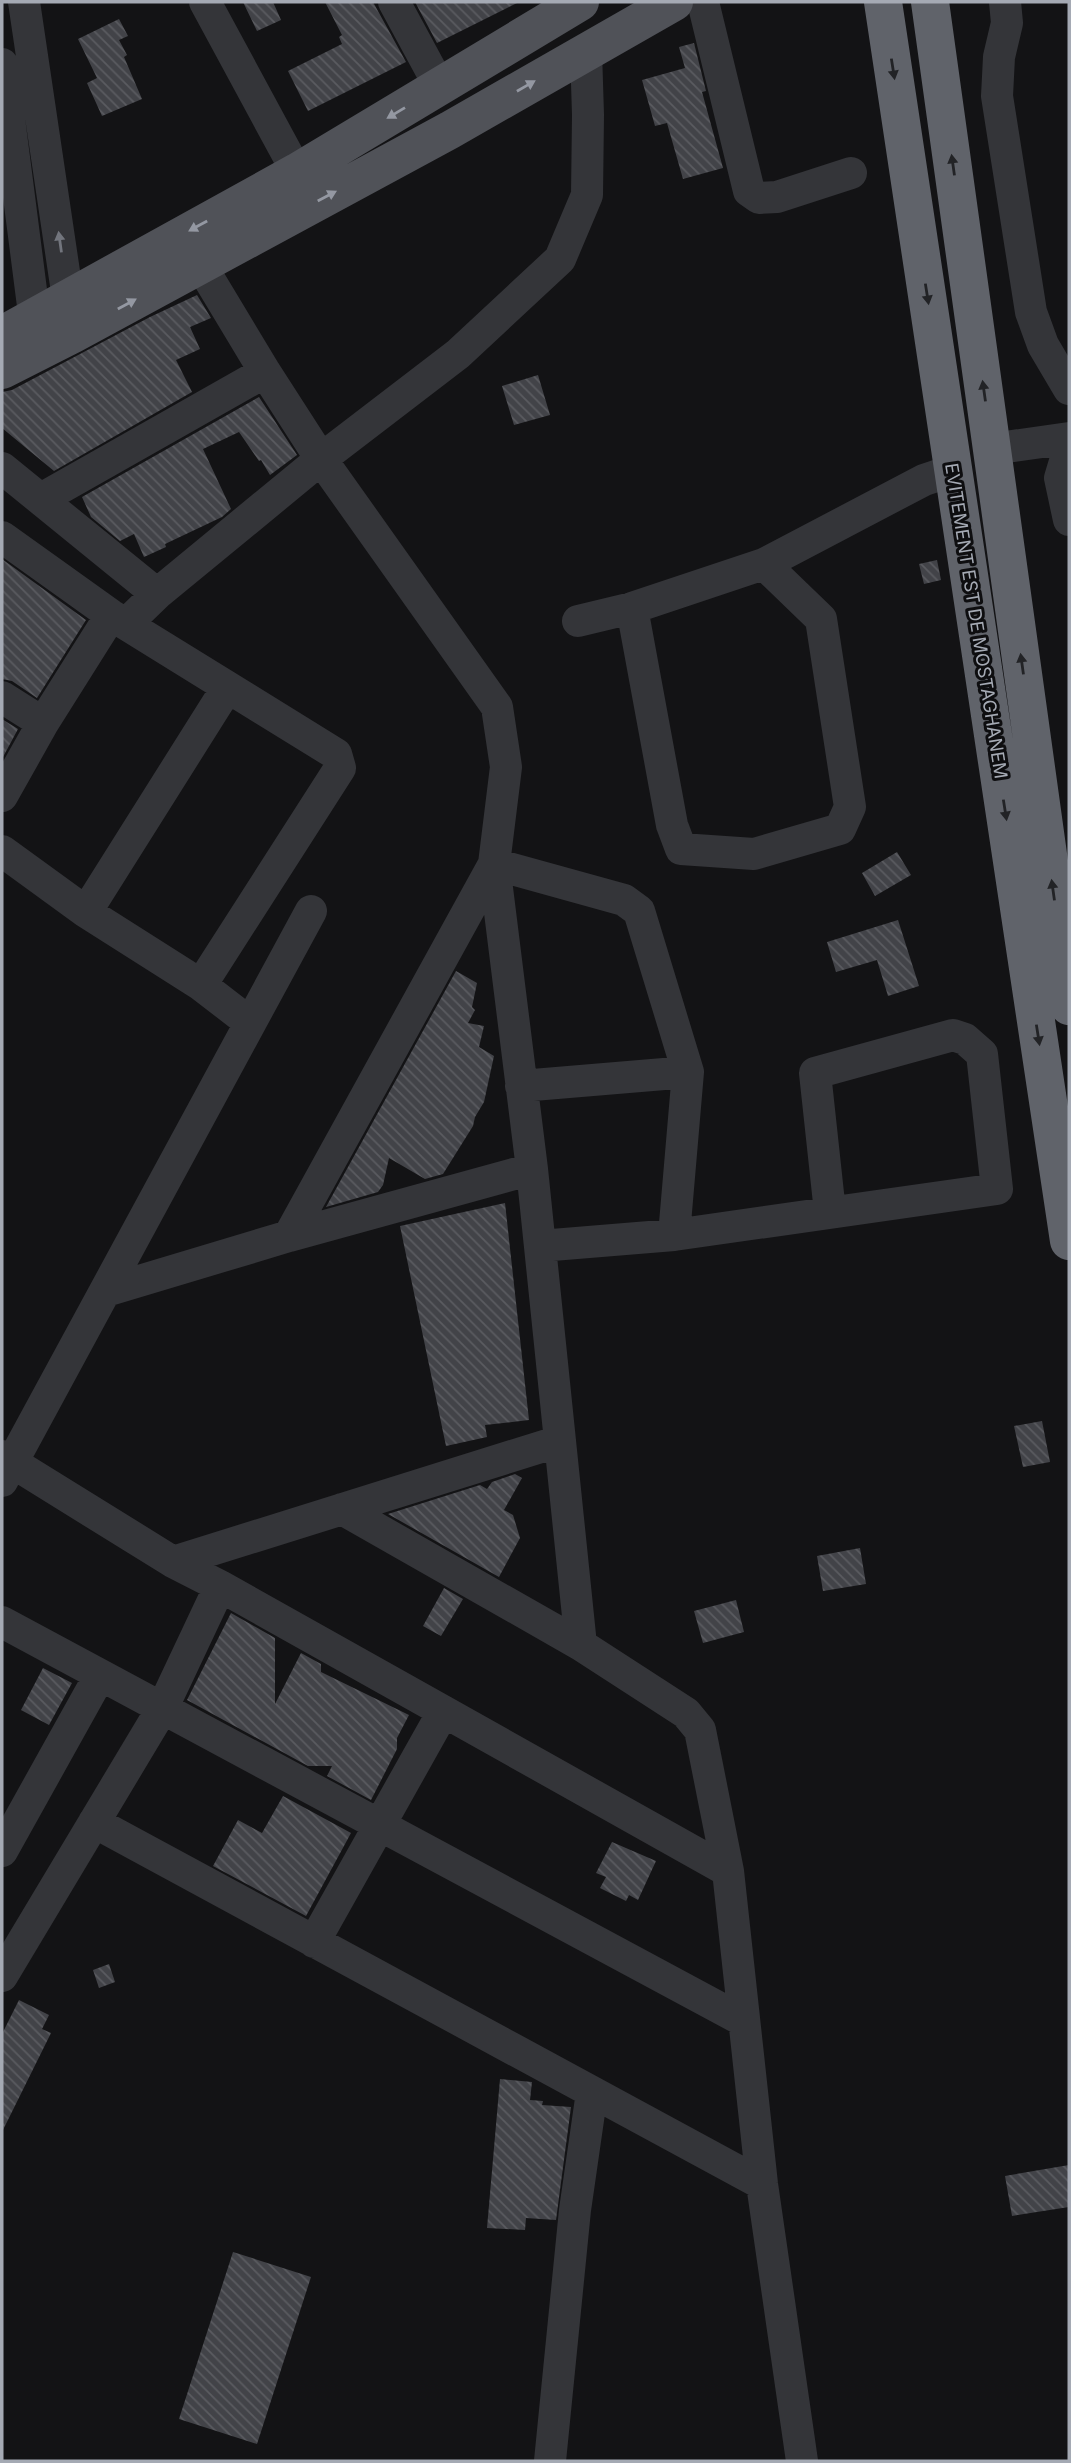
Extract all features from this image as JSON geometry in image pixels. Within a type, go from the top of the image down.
[{"type":"highway","name":"EVITEMENT EST DE MOSTAGHANEM","points":[[883,2],[1069,1241]]},
{"type":"highway","name":"EVITEMENT EST DE MOSTAGHANEM","points":[[930,2],[992,449],[1064,925],[1069,1006]]},
{"type":"main road","points":[[2,370],[37,335],[68,297],[297,172],[578,2]]},
{"type":"main road","points":[[2,335],[73,334],[450,130],[674,2]]},
{"type":"street","points":[[24,2],[73,334]]},
{"type":"street","points":[[205,2],[297,172]]},
{"type":"street","points":[[394,2],[440,87]]},
{"type":"street","points":[[702,2],[749,191],[759,198],[777,197],[851,173]]},
{"type":"street","points":[[1006,2],[1007,23],[999,57],[997,96],[1031,312],[1042,345],[1069,389]]},
{"type":"street","points":[[2,796],[43,723],[118,619],[157,594],[321,459],[458,354],[560,259],[587,195],[586,51]]},
{"type":"street","points":[[2,64],[37,335]]},
{"type":"street","points":[[200,264],[321,459],[497,707],[506,767],[494,864],[532,1169],[581,1645]]},
{"type":"street","points":[[41,499],[265,372]]},
{"type":"street","points":[[992,449],[1069,438]]},
{"type":"street","points":[[1069,448],[1060,478],[1069,520]]},
{"type":"street","points":[[2,468],[157,594]]},
{"type":"street","points":[[578,621],[632,608],[764,564],[924,480],[954,470]]},
{"type":"street","points":[[2,537],[118,619],[336,754],[340,768],[201,985]]},
{"type":"street","points":[[632,608],[672,825],[681,849],[754,854],[839,829],[850,807],[821,619],[764,564]]},
{"type":"street","points":[[86,912],[227,688]]},
{"type":"street","points":[[2,697],[43,723]]},
{"type":"street","points":[[2,851],[86,912],[201,985],[249,1022]]},
{"type":"street","points":[[494,864],[624,900],[639,911],[688,1072],[674,1235]]},
{"type":"street","points":[[289,1236],[494,864]]},
{"type":"street","points":[[311,911],[106,1291],[5,1466],[727,1871]]},
{"type":"street","points":[[540,1246],[674,1235],[997,1189],[982,1054],[965,1039],[953,1035],[938,1038],[816,1073],[830,1212]]},
{"type":"street","points":[[521,1086],[688,1072]]},
{"type":"street","points":[[106,1291],[289,1236],[532,1169]]},
{"type":"street","points":[[173,1562],[560,1441]]},
{"type":"street","points":[[342,1509],[581,1645],[694,1720],[699,1730],[727,1871],[762,2184],[802,2461]]},
{"type":"street","points":[[2,1976],[162,1709],[220,1586]]},
{"type":"street","points":[[4,1628],[100,1675],[744,2021]]},
{"type":"street","points":[[2,1851],[100,1675]]},
{"type":"street","points":[[314,1942],[443,1712]]},
{"type":"street","points":[[94,1822],[762,2184]]},
{"type":"street","points":[[550,2461],[575,2210],[592,2092]]},
{"type":"building","points":[[243,2],[273,2],[281,20],[257,31]]},
{"type":"building","points":[[325,2],[373,2],[406,62],[308,111],[288,71],[342,44],[339,37],[342,35]]},
{"type":"building","points":[[415,2],[519,2],[437,43]]},
{"type":"building","points":[[119,19],[128,36],[119,40],[142,99],[102,116],[87,83],[97,78],[78,39]]},
{"type":"building","points":[[694,43],[706,91],[702,92],[723,168],[683,179],[667,123],[655,126],[642,80],[685,68],[679,47]]},
{"type":"building","points":[[197,295],[211,318],[190,327],[200,349],[176,360],[192,392],[54,471],[2,428],[2,392],[12,390]]},
{"type":"building","points":[[538,375],[550,415],[514,425],[502,386]]},
{"type":"building","points":[[259,397],[297,455],[270,475],[239,432],[203,449],[231,509],[222,517],[144,557],[134,534],[120,541],[91,517],[82,497]]},
{"type":"building","points":[[2,559],[86,620],[37,698],[12,681],[2,679]]},
{"type":"building","points":[[937,560],[941,580],[924,584],[919,564]]},
{"type":"building","points":[[2,719],[18,729],[2,759]]},
{"type":"building","points":[[897,852],[911,875],[875,896],[862,873]]},
{"type":"building","points":[[898,920],[919,986],[888,996],[877,960],[836,972],[827,942]]},
{"type":"building","points":[[456,971],[477,983],[472,1007],[475,1010],[468,1023],[484,1026],[479,1047],[494,1056],[484,1102],[473,1126],[443,1174],[425,1179],[389,1158],[383,1185],[378,1192],[326,1207]]},
{"type":"building","points":[[505,1203],[529,1420],[485,1425],[487,1437],[446,1446],[400,1226]]},
{"type":"building","points":[[1042,1421],[1050,1462],[1023,1467],[1014,1426]]},
{"type":"building","points":[[515,1474],[522,1478],[504,1510],[513,1515],[520,1538],[499,1577],[388,1514],[480,1485],[487,1489],[492,1482]]},
{"type":"building","points":[[860,1548],[866,1584],[823,1591],[817,1556]]},
{"type":"building","points":[[444,1588],[463,1599],[441,1636],[423,1626]]},
{"type":"building","points":[[736,1600],[744,1632],[703,1643],[694,1611]]},
{"type":"building","points":[[231,1613],[275,1638],[275,1704],[301,1653],[321,1664],[321,1672],[409,1715],[397,1738],[397,1749],[371,1800],[327,1776],[332,1766],[308,1766],[187,1700]]},
{"type":"building","points":[[43,1668],[72,1683],[49,1725],[21,1710]]},
{"type":"building","points":[[283,1796],[351,1833],[306,1916],[213,1866],[238,1820],[262,1833]]},
{"type":"building","points":[[612,1842],[656,1861],[638,1900],[629,1895],[626,1901],[600,1888],[606,1877],[596,1873]]},
{"type":"building","points":[[109,1964],[115,1982],[99,1988],[93,1970]]},
{"type":"building","points":[[19,2000],[49,2015],[42,2029],[51,2033],[2,2132],[2,2034]]},
{"type":"building","points":[[500,2079],[532,2082],[530,2100],[543,2101],[542,2105],[571,2107],[556,2220],[526,2218],[525,2230],[487,2228]]},
{"type":"building","points":[[1069,2165],[1069,2207],[1012,2216],[1005,2176]]},
{"type":"building","points":[[233,2252],[311,2277],[257,2444],[179,2419]]}]
